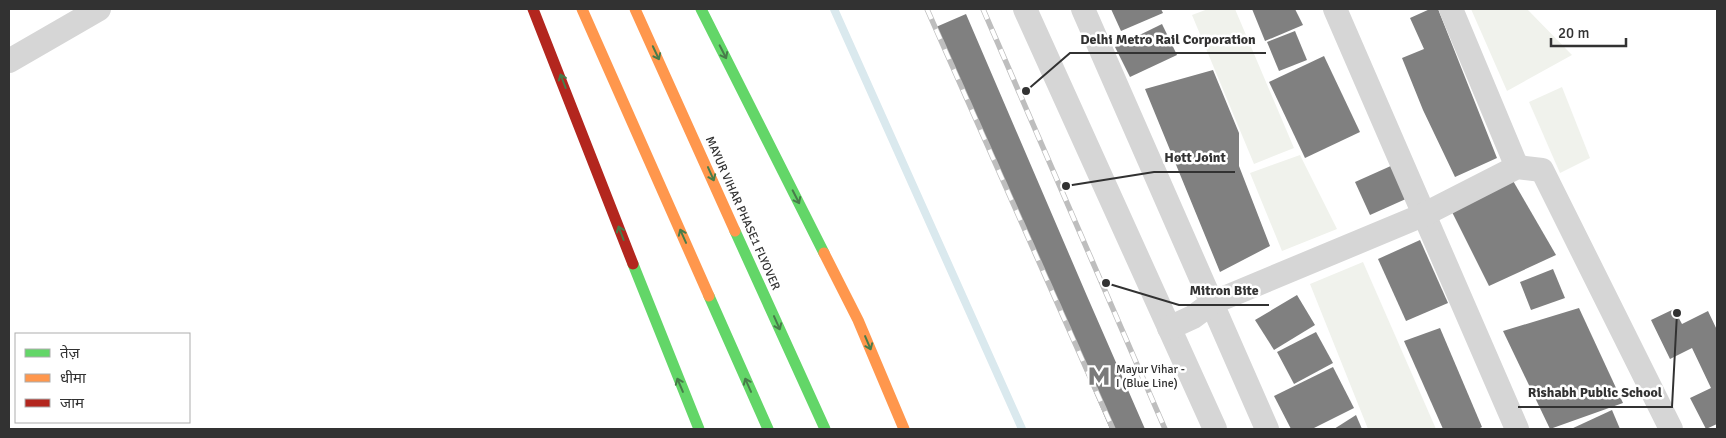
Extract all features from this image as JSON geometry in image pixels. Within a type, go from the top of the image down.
[{"type":"highway","points":[[533,9],[549,45],[679,383],[699,429]]},
{"type":"highway","points":[[582,9],[768,429]]},
{"type":"highway","name":"MAYUR VIHAR PHASE1 FLYOVER","points":[[635,9],[825,429]]},
{"type":"highway","points":[[701,9],[858,320],[904,429]]},
{"type":"street","points":[[9,61],[99,9]]},
{"type":"street","points":[[1025,9],[1215,429]]},
{"type":"street","points":[[1083,9],[1267,429]]},
{"type":"street","points":[[1334,9],[1517,429]]},
{"type":"street","points":[[1451,9],[1517,168]]},
{"type":"street","points":[[1169,328],[1193,317],[1212,303],[1423,214],[1517,168],[1542,170],[1672,429]]},
{"type":"shaded area","points":[[1208,9],[1235,9],[1294,148],[1254,164],[1192,15]]},
{"type":"shaded area","points":[[1471,9],[1527,9],[1572,55],[1507,91]]},
{"type":"shaded area","points":[[1562,87],[1590,158],[1560,173],[1529,102]]},
{"type":"shaded area","points":[[1300,155],[1337,229],[1282,251],[1250,173]]},
{"type":"shaded area","points":[[1363,262],[1436,429],[1368,429],[1310,284]]},
{"type":"building","points":[[1111,9],[1161,9],[1163,13],[1121,31]]},
{"type":"building","points":[[1252,9],[1295,9],[1303,25],[1265,41]]},
{"type":"building","points":[[1430,9],[1438,9],[1497,158],[1455,177],[1423,110],[1402,58],[1424,49],[1410,18]]},
{"type":"building","name":"Mayur Vihar - I (Blue Line)","points":[[966,14],[1145,429],[1110,429],[936,27]]},
{"type":"building","points":[[1162,24],[1177,55],[1130,77],[1115,47]]},
{"type":"building","points":[[1295,31],[1307,60],[1279,71],[1267,42]]},
{"type":"building","points":[[1324,56],[1360,132],[1305,158],[1269,82]]},
{"type":"building","points":[[1213,70],[1239,133],[1239,166],[1270,246],[1220,272],[1145,89]]},
{"type":"building","points":[[1393,165],[1408,198],[1370,215],[1355,182]]},
{"type":"building","points":[[1512,179],[1556,255],[1489,286],[1449,206]]},
{"type":"building","points":[[1420,240],[1448,303],[1406,321],[1378,259]]},
{"type":"building","points":[[1553,269],[1565,298],[1531,310],[1520,282]]},
{"type":"building","points":[[1297,295],[1315,325],[1274,350],[1255,320]]},
{"type":"building","points":[[1579,308],[1623,403],[1550,429],[1503,331]]},
{"type":"building","points":[[1674,309],[1682,324],[1708,311],[1717,330],[1717,424],[1706,429],[1690,398],[1711,388],[1692,348],[1670,359],[1651,320]]},
{"type":"building","points":[[1440,328],[1482,427],[1478,429],[1443,429],[1404,341]]},
{"type":"building","points":[[1316,332],[1333,363],[1294,384],[1277,352]]},
{"type":"building","points":[[1333,367],[1354,408],[1312,429],[1291,429],[1274,396]]},
{"type":"building","points":[[1612,410],[1620,429],[1571,429]]},
{"type":"building","points":[[1356,415],[1362,429],[1334,429]]},
{"type":"waterway","points":[[834,9],[1022,429]]},
{"type":"railway","points":[[927,9],[1113,429]]},
{"type":"railway","points":[[983,9],[1165,429]]},
{"type":"traffic: fast","points":[[701,9],[824,253]]},
{"type":"traffic: fast","points":[[735,231],[825,429]]},
{"type":"traffic: fast","points":[[633,264],[699,429]]},
{"type":"traffic: fast","points":[[709,296],[768,429]]},
{"type":"traffic: slow","points":[[582,9],[709,296]]},
{"type":"traffic: slow","points":[[635,9],[735,231]]},
{"type":"traffic: slow","points":[[824,253],[858,320],[904,429]]},
{"type":"traffic: jam","points":[[533,9],[633,264]]},
{"type":"place","name":"Delhi Metro Rail Corporation","points":[[1026,91]]},
{"type":"place","name":"Hott Joint","points":[[1066,186]]},
{"type":"place","name":"Mitron Bite","points":[[1106,283]]},
{"type":"place","name":"Rishabh Public School","points":[[1677,313]]},
{"type":"place","name":"Mayur Vihar - I (Blue Line)","points":[[1099,376]]}]
